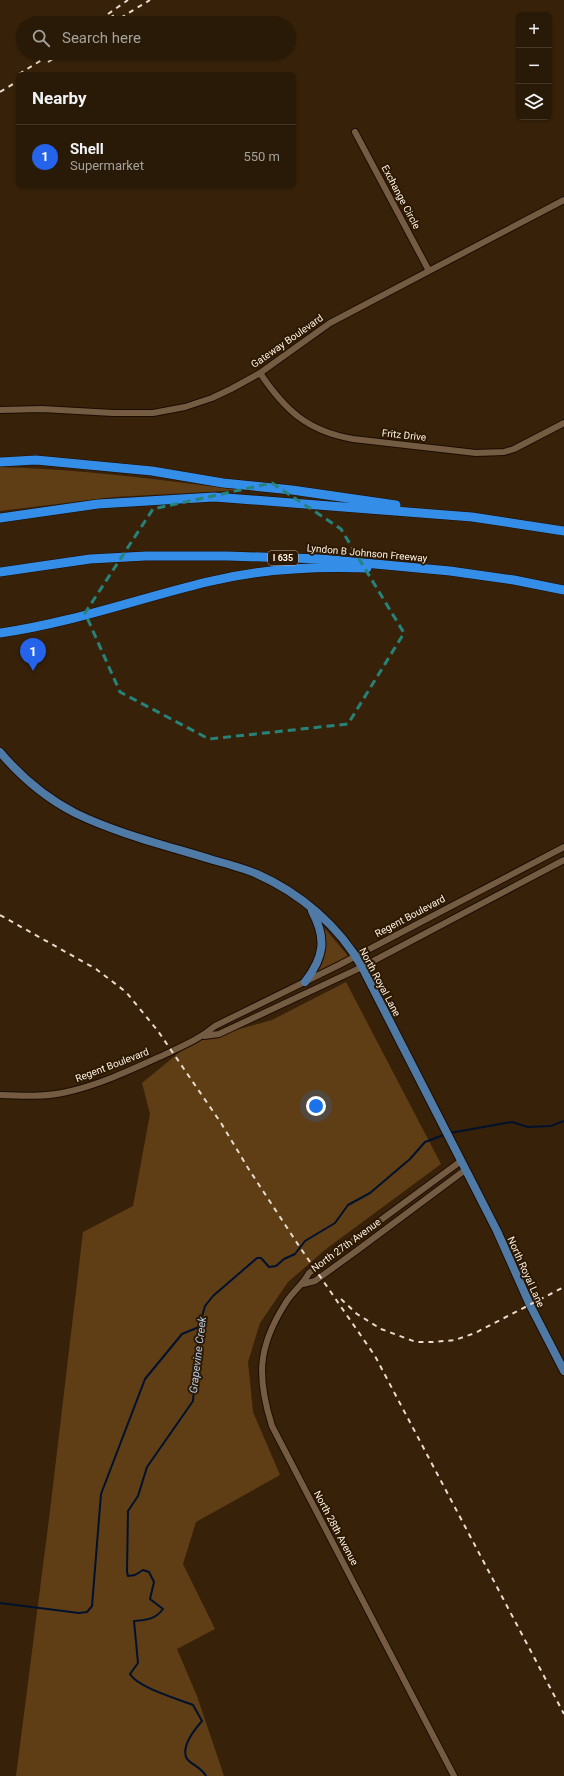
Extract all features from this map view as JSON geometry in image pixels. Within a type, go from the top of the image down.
[{"type":"highway","points":[[0,462],[36,460],[152,471],[223,483],[292,490],[564,531]]},
{"type":"highway","points":[[0,518],[98,504],[214,497],[472,517]]},
{"type":"highway","name":"Lyndon B Johnson Freeway","points":[[0,572],[90,559],[146,556],[219,556],[321,559],[450,570],[564,590]]},
{"type":"highway","points":[[0,634],[90,615],[208,582],[272,570],[332,567],[450,570]]},
{"type":"main road","name":"North Royal Lane","points":[[0,752],[30,783],[74,812],[120,830],[256,873],[282,886],[310,907],[333,929],[356,956],[362,967],[497,1231],[530,1305],[564,1371]]},
{"type":"main road","points":[[305,982],[317,964],[322,947],[320,926],[310,907]]},
{"type":"street","name":"Exchange Circle","points":[[355,132],[429,271]]},
{"type":"street","name":"Gateway Boulevard","points":[[0,410],[42,409],[113,413],[153,413],[185,407],[212,398],[260,373],[330,322],[564,200]]},
{"type":"street","name":"Fritz Drive","points":[[260,373],[276,397],[300,418],[320,430],[336,436],[353,439],[476,453],[504,452],[514,449],[564,423]]},
{"type":"street","name":"Regent Boulevard","points":[[0,1095],[24,1096],[66,1092],[104,1080],[151,1062],[202,1037],[215,1026],[356,956],[564,846]]},
{"type":"street","name":"Regent Boulevard","points":[[202,1037],[219,1034],[362,967],[564,860]]},
{"type":"street","name":"North 27th Avenue","points":[[303,1284],[309,1273],[461,1161]]},
{"type":"street","name":"North 27th Avenue","points":[[303,1284],[315,1281],[465,1170]]},
{"type":"street","points":[[352,1241],[359,1249]]},
{"type":"street","name":"North 28th Avenue","points":[[303,1284],[284,1304],[267,1342],[261,1371],[267,1409],[278,1437],[454,1776]]},
{"type":"highlighted area","points":[[272,483],[341,529],[404,633],[348,724],[209,739],[120,692],[85,613],[153,509]]},
{"type":"shaded area","points":[[0,467],[61,470],[241,490],[114,497],[0,511]]},
{"type":"shaded area","points":[[322,925],[348,956],[318,971],[317,970]]},
{"type":"shaded area","points":[[346,982],[441,1164],[326,1249],[288,1282],[260,1323],[248,1362],[253,1412],[280,1475],[196,1522],[183,1564],[215,1629],[177,1649],[197,1696],[224,1776],[16,1776],[50,1511],[83,1232],[133,1206],[150,1114],[142,1083],[192,1042],[272,1020]]},
{"type":"waterway","name":"Grapevine Creek","points":[[450,1133],[512,1122],[528,1127],[551,1126],[564,1121]]},
{"type":"waterway","name":"Grapevine Creek","points":[[206,1776],[202,1770],[187,1759],[185,1754],[185,1749],[189,1738],[202,1721],[193,1705],[149,1688],[134,1679],[130,1674],[138,1663],[134,1621],[146,1620],[157,1615],[163,1609],[150,1599],[154,1582],[149,1572],[143,1570],[135,1575],[128,1576],[128,1511],[138,1496],[147,1467],[193,1401],[199,1327],[205,1306],[213,1296],[257,1258],[261,1258],[269,1267],[276,1266],[284,1259],[295,1254],[305,1241],[335,1223],[348,1205],[370,1193],[410,1159],[425,1142],[446,1134]]},
{"type":"waterway","points":[[0,1603],[79,1613],[87,1612],[92,1606],[101,1494],[145,1379],[182,1334],[199,1327]]},
{"type":"railway","points":[[108,14],[128,0]]},
{"type":"railway","points":[[124,16],[150,0]]},
{"type":"railway","points":[[22,72],[42,60]]},
{"type":"railway","points":[[0,92],[16,82]]},
{"type":"railway","points":[[0,915],[96,969],[126,992],[158,1031],[221,1123],[248,1168],[299,1246],[375,1356],[564,1714]]},
{"type":"railway","points":[[341,1299],[357,1314],[381,1329],[416,1342],[434,1342],[455,1340],[475,1333],[564,1287]]},
{"type":"place","name":"Shell","points":[[33,671]]}]
